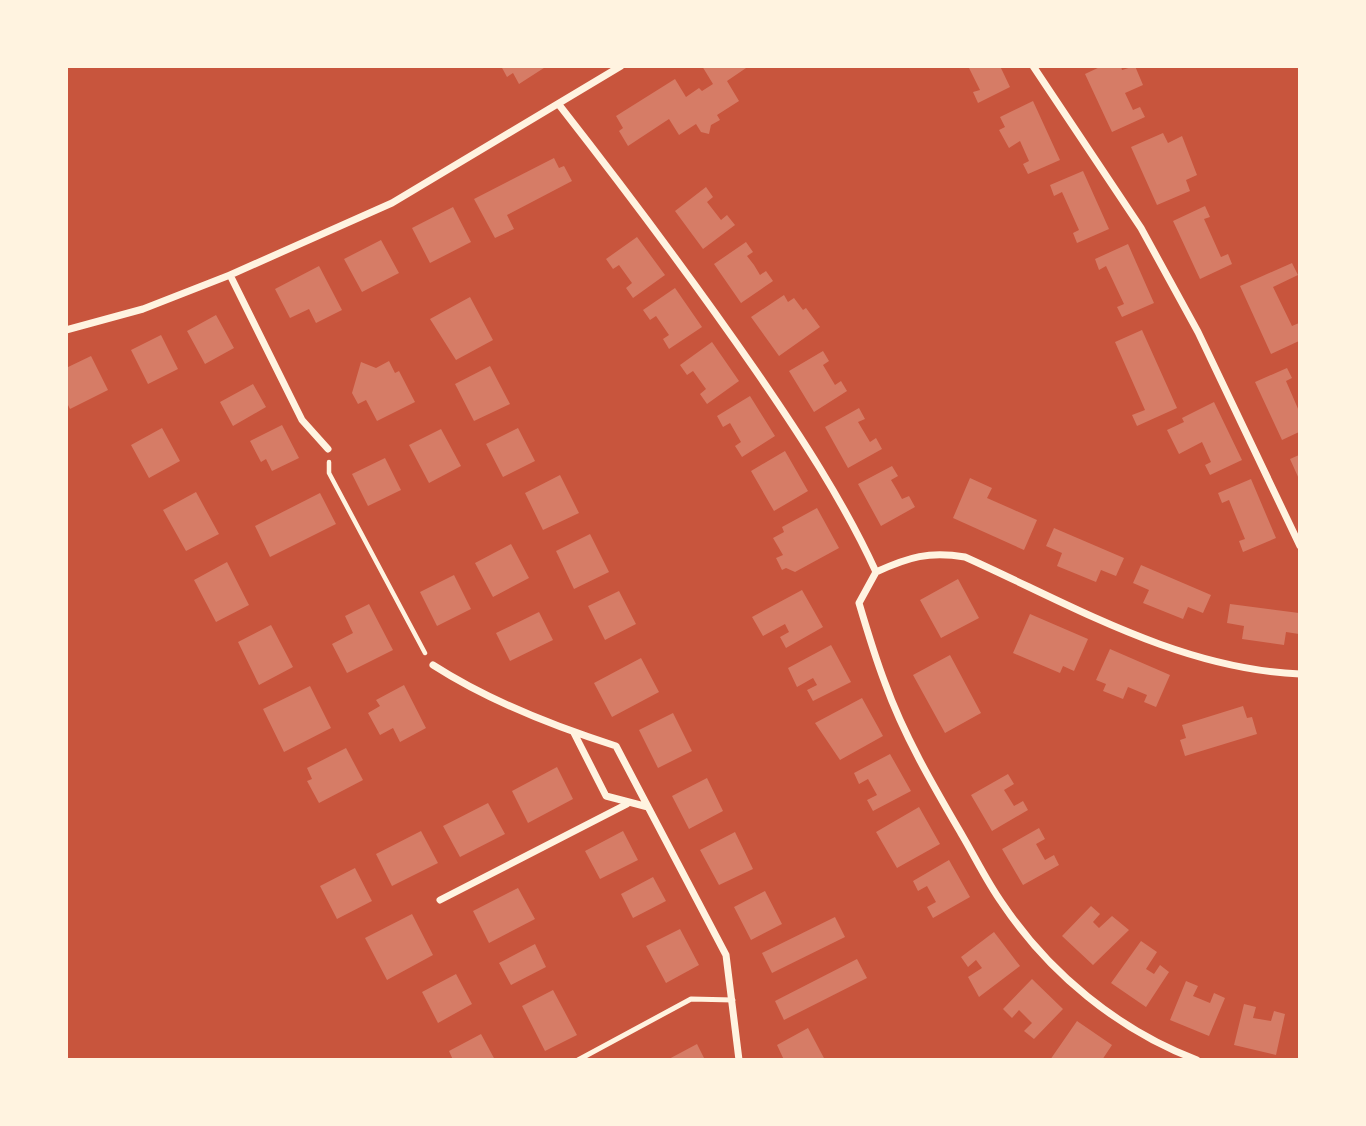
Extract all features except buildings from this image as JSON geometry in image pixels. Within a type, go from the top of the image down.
[{"type":"street","points":[[66,330],[143,309],[230,275],[393,203],[560,106],[621,66]]},
{"type":"street","points":[[1033,66],[1141,228],[1198,332],[1300,546]]},
{"type":"street","points":[[560,106],[674,252],[765,384],[862,541],[876,572]]},
{"type":"street","points":[[230,275],[303,420],[328,449]]},
{"type":"street","points":[[1197,1059],[1170,1049],[1123,1023],[1080,991],[1038,949],[1002,903],[935,789],[886,686],[859,603],[876,572],[895,563],[936,552],[965,557],[1140,637],[1206,661],[1270,673],[1300,674]]},
{"type":"street","points":[[433,665],[468,688],[573,732],[616,746],[726,955],[739,1059]]},
{"type":"street","points":[[573,732],[606,796],[627,804],[648,807]]},
{"type":"street","points":[[440,900],[627,804]]},
{"type":"lane","points":[[578,1059],[691,999],[733,1000]]},
{"type":"path","points":[[329,473],[421,648],[433,665]]}]
